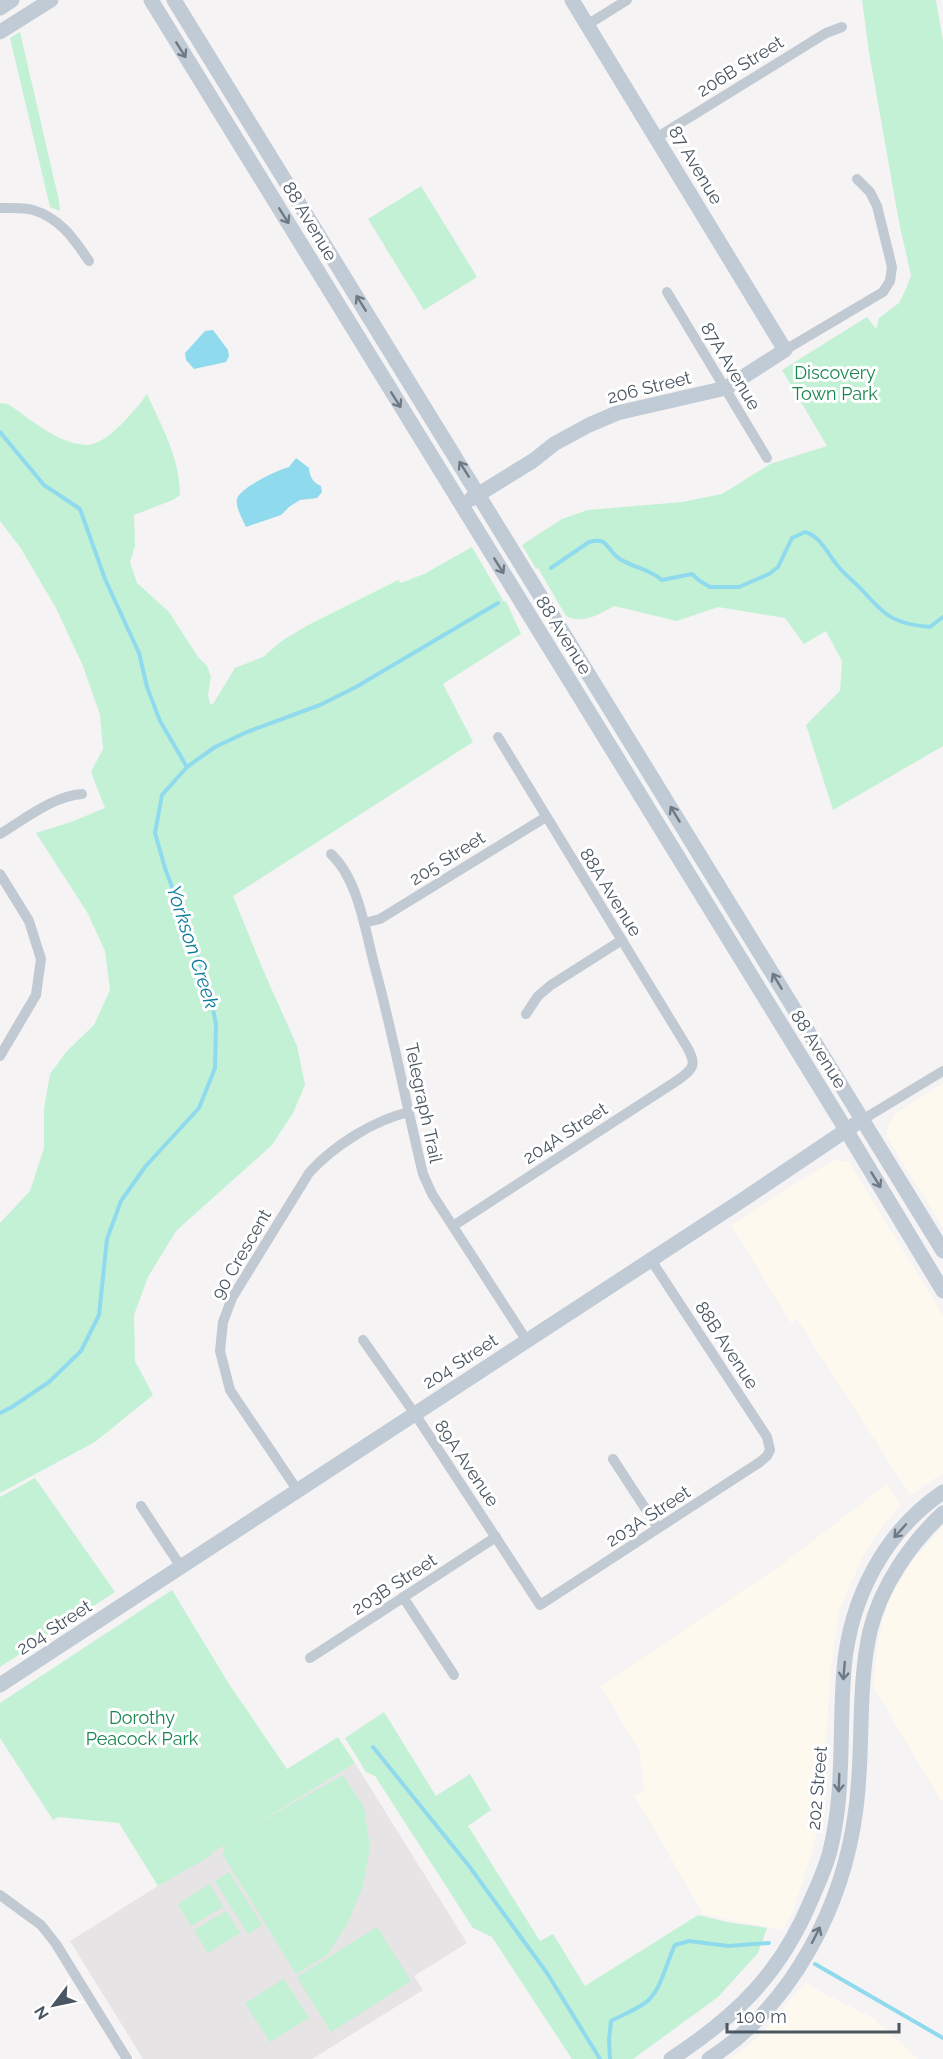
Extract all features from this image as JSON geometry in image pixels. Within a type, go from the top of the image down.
[{"type":"main road","points":[[0,8],[12,0]]},
{"type":"main road","points":[[0,32],[51,0]]},
{"type":"main road","name":"88 Avenue","points":[[151,0],[943,1291]]},
{"type":"main road","name":"88 Avenue","points":[[174,0],[480,494],[943,1251]]},
{"type":"main road","name":"87 Avenue","points":[[572,0],[785,350]]},
{"type":"main road","points":[[364,347],[372,346],[378,349],[421,413],[437,425]]},
{"type":"main road","name":"206 Street","points":[[462,505],[534,460],[554,444],[617,412],[726,388],[785,350]]},
{"type":"main road","points":[[602,733],[619,722]]},
{"type":"main road","name":"204 Street","points":[[0,1685],[862,1120]]},
{"type":"main road","name":"202 Street","points":[[671,2059],[706,2036],[732,2015],[763,1982],[780,1959],[809,1905],[830,1853],[839,1797],[844,1668],[850,1630],[861,1594],[892,1540],[920,1510],[943,1492]]},
{"type":"main road","points":[[709,2059],[752,2024],[774,2002],[798,1967],[827,1913],[841,1879],[851,1844],[857,1805],[863,1677],[872,1625],[897,1568],[910,1548],[943,1513]]},
{"type":"main road","points":[[689,2059],[726,2031],[732,2015]]},
{"type":"street","points":[[587,25],[627,0]]},
{"type":"street","name":"206B Street","points":[[656,138],[826,33],[842,27]]},
{"type":"street","name":"206 Street","points":[[785,350],[883,292],[890,281],[892,267],[877,207],[870,192],[857,179]]},
{"type":"street","points":[[0,208],[33,210],[59,223],[73,238],[88,261]]},
{"type":"street","name":"87A Avenue","points":[[667,292],[767,458]]},
{"type":"street","name":"88A Avenue","points":[[498,737],[693,1057],[693,1065]]},
{"type":"street","points":[[0,834],[44,807],[72,795],[82,794]]},
{"type":"street","name":"205 Street","points":[[364,923],[380,919],[546,817]]},
{"type":"street","name":"Telegraph Trail","points":[[331,854],[342,865],[350,879],[364,923],[393,1038],[423,1174],[432,1194],[527,1341]]},
{"type":"street","points":[[0,874],[29,921],[41,959],[36,994],[0,1055]]},
{"type":"street","points":[[526,1014],[538,996],[551,985],[622,940]]},
{"type":"street","name":"204A Street","points":[[453,1226],[678,1080],[691,1070],[693,1065]]},
{"type":"street","name":"204 Street","points":[[862,1120],[943,1071]]},
{"type":"street","name":"90 Crescent","points":[[298,1491],[230,1390],[220,1351],[223,1322],[232,1298],[309,1173],[322,1159],[381,1121],[409,1112]]},
{"type":"street","name":"88B Avenue","points":[[651,1260],[767,1437],[770,1450]]},
{"type":"street","name":"89A Avenue","points":[[363,1340],[415,1414],[540,1605]]},
{"type":"street","name":"203A Street","points":[[540,1605],[760,1462],[770,1450]]},
{"type":"street","points":[[613,1459],[658,1528]]},
{"type":"street","points":[[141,1506],[181,1567]]},
{"type":"street","name":"203B Street","points":[[310,1658],[496,1537]]},
{"type":"street","points":[[403,1597],[454,1675]]},
{"type":"street","points":[[0,1895],[41,1925],[56,1944],[127,2059]]},
{"type":"shaded area","points":[[943,1083],[943,1228],[886,1136],[889,1123],[895,1114]]},
{"type":"shaded area","points":[[833,1160],[849,1162],[943,1315],[943,1473],[910,1495],[797,1319],[791,1323],[731,1225]]},
{"type":"shaded area","points":[[887,1484],[901,1505],[879,1531],[862,1558],[839,1611],[831,1668],[821,1814],[810,1859],[793,1911],[783,1930],[703,1914],[635,1796],[644,1790],[639,1749],[600,1686],[781,1565]]},
{"type":"shaded area","points":[[943,1526],[943,1800],[941,1801],[873,1686],[878,1641],[892,1593],[912,1561]]},
{"type":"shaded area","points":[[355,1763],[467,1943],[414,1976],[423,1990],[312,2059],[143,2059],[70,1941]]},
{"type":"shaded area","points":[[806,1981],[810,1986],[873,2018],[918,2059],[731,2059],[762,2034]]},
{"type":"green space","name":"Discovery Town Park","points":[[862,0],[936,0],[943,41],[943,746],[833,810],[806,725],[840,691],[842,661],[826,631],[804,644],[785,618],[718,607],[677,621],[614,606],[584,619],[572,618],[566,616],[522,545],[562,519],[588,510],[682,502],[722,494],[770,464],[827,446],[782,370],[867,317],[876,329],[879,318],[899,303],[911,275],[899,222]]},
{"type":"green space","points":[[20,32],[60,211],[50,207],[10,38]]},
{"type":"green space","points":[[421,186],[477,277],[424,310],[368,219]]},
{"type":"green space","points":[[147,394],[174,455],[180,495],[134,515],[135,546],[130,562],[137,583],[169,612],[198,657],[207,666],[211,677],[208,694],[210,704],[213,704],[235,668],[263,657],[283,640],[310,624],[398,580],[401,583],[424,574],[472,547],[504,602],[506,601],[521,634],[443,684],[473,742],[233,896],[297,1046],[305,1085],[293,1113],[272,1145],[176,1231],[148,1277],[134,1315],[135,1361],[153,1395],[95,1442],[0,1493],[0,1223],[30,1191],[44,1148],[44,1109],[50,1074],[67,1051],[94,1025],[110,990],[105,951],[87,912],[36,833],[105,808],[91,772],[103,749],[100,715],[83,666],[56,608],[20,547],[0,521],[0,403],[8,404],[64,440],[85,445],[93,444],[111,434]]},
{"type":"green space","points":[[35,1478],[115,1592],[0,1667],[0,1497]]},
{"type":"green space","name":"Dorothy Peacock Park","points":[[172,1590],[229,1684],[287,1769],[338,1737],[355,1763],[257,1824],[343,1775],[364,1807],[370,1847],[363,1886],[347,1924],[327,1955],[296,1974],[223,1855],[225,1845],[158,1886],[119,1823],[58,1817],[53,1820],[0,1738],[0,1703]]},
{"type":"green space","points":[[384,1712],[436,1796],[470,1774],[491,1810],[468,1826],[540,1941],[553,1934],[585,1986],[698,1915],[767,1928],[758,1953],[718,1997],[633,2059],[572,2059],[492,1937],[473,1928],[375,1776],[366,1772],[345,1738]]},
{"type":"green space","points":[[229,1872],[262,1925],[248,1934],[215,1881]]},
{"type":"green space","points":[[210,1884],[223,1907],[191,1926],[178,1904]]},
{"type":"green space","points":[[226,1911],[240,1933],[208,1953],[194,1930]]},
{"type":"green space","points":[[377,1927],[411,1981],[331,2032],[297,1977]]},
{"type":"green space","points":[[284,1979],[309,2018],[270,2042],[245,2003]]},
{"type":"water","points":[[213,330],[228,350],[229,356],[226,362],[194,369],[186,360],[185,353],[205,331]]},
{"type":"water","points":[[296,458],[309,468],[311,477],[321,486],[322,492],[317,498],[300,500],[281,515],[246,527],[237,506],[237,499],[245,490],[260,480],[289,467]]},
{"type":"waterway","points":[[0,432],[44,485],[80,509],[105,579],[139,653],[147,687],[160,721],[187,767]]},
{"type":"waterway","name":"Yorkson Creek","points":[[551,568],[589,542],[600,541],[620,559],[662,580],[692,574],[710,587],[739,587],[769,574],[778,567],[792,538],[805,532],[818,540],[841,569],[892,618],[908,624],[930,627],[943,617]]},
{"type":"waterway","name":"Yorkson Creek","points":[[0,1413],[49,1382],[81,1351],[99,1315],[107,1239],[121,1201],[145,1167],[199,1108],[215,1068],[216,1024],[208,985],[165,868],[155,833],[162,795],[187,767],[215,747],[247,732],[320,705],[356,687],[498,603]]},
{"type":"waterway","points":[[373,1747],[469,1866],[547,1973],[600,2059]]},
{"type":"waterway","points":[[610,2059],[611,2021],[651,1998],[659,1985],[675,1945],[689,1941],[728,1946],[769,1943]]},
{"type":"waterway","points":[[815,1964],[943,2038]]}]
